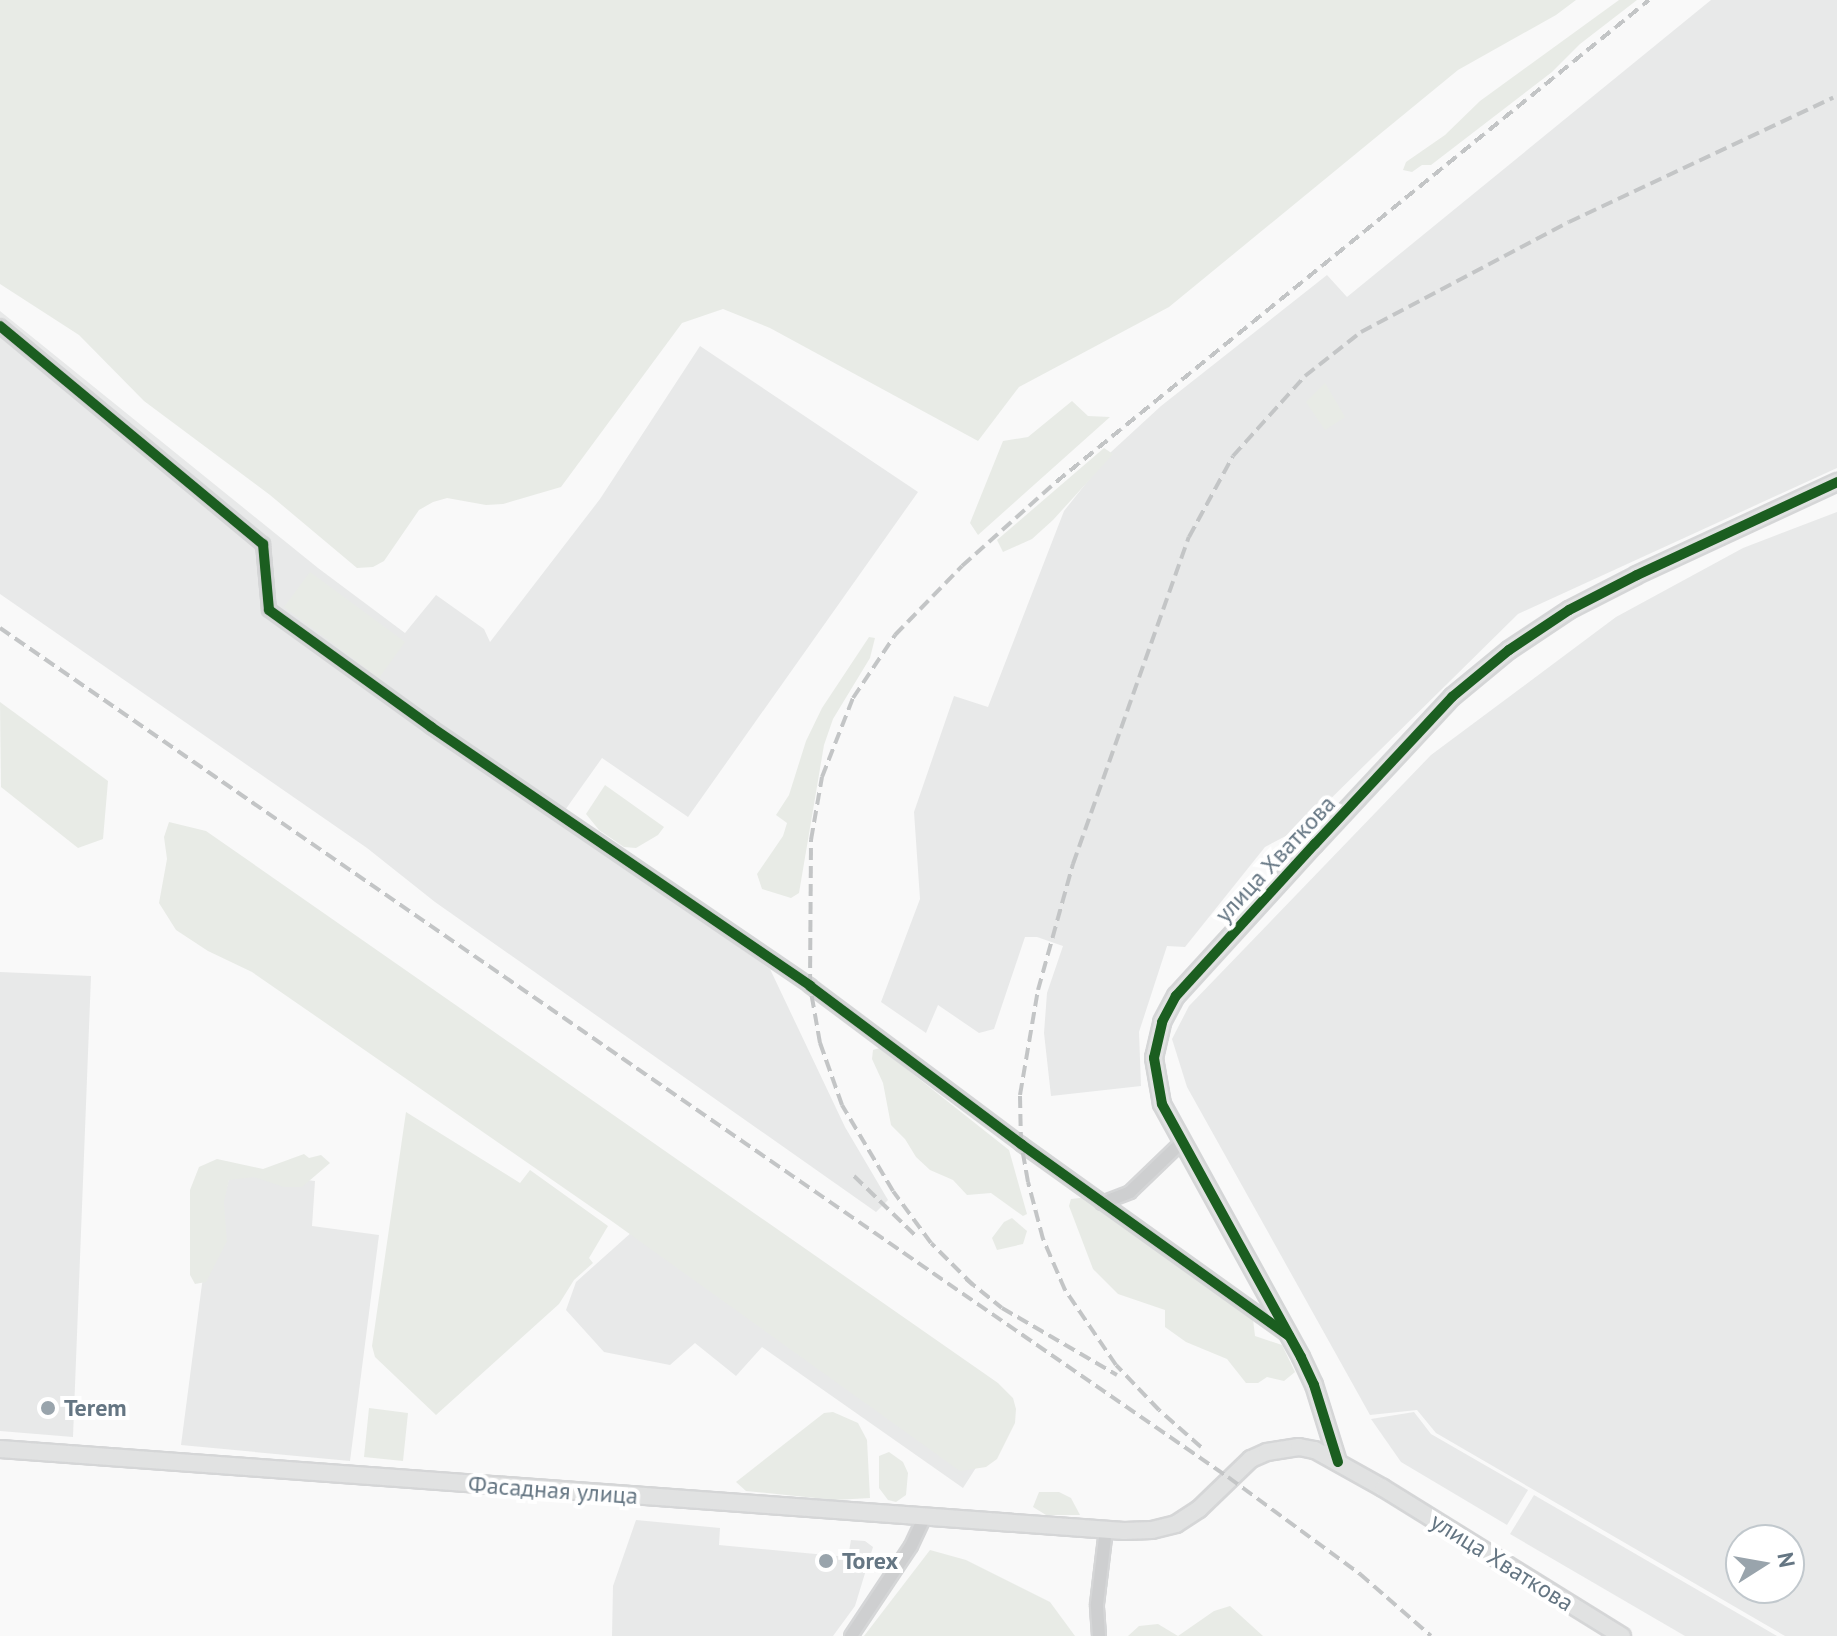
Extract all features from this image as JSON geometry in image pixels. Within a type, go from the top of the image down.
[{"type":"main road","name":"улица Хваткова","points":[[1622,1636],[1338,1462],[1314,1385],[1162,1104],[1154,1075],[1155,1040],[1176,996],[1452,697],[1509,650],[1569,610],[1706,541],[1837,482]]},
{"type":"main road","name":"Фасадная улица","points":[[0,1449],[1106,1530],[1152,1530],[1176,1524],[1199,1509],[1234,1472],[1267,1452],[1299,1447],[1338,1462]]},
{"type":"street","points":[[0,326],[263,544],[269,610],[431,727],[810,986],[1102,1203],[1289,1336]]},
{"type":"street","points":[[1102,1203],[1130,1192],[1181,1143]]},
{"type":"street","points":[[851,1636],[911,1546],[925,1516]]},
{"type":"street","points":[[1099,1636],[1097,1604],[1106,1530]]},
{"type":"shaded area","points":[[0,0],[1576,0],[1556,15],[1458,70],[1169,307],[1019,387],[978,441],[770,328],[723,309],[682,323],[561,487],[503,504],[486,505],[447,498],[433,502],[419,510],[384,561],[373,567],[357,568],[270,495],[144,401],[79,335],[0,284]]},
{"type":"shaded area","points":[[1619,0],[1637,0],[1580,44],[1552,72],[1431,165],[1422,165],[1412,172],[1403,170],[1406,162],[1445,135],[1480,101]]},
{"type":"shaded area","points":[[1711,0],[1837,0],[1837,468],[1518,614],[1301,828],[1265,847],[1185,947],[1167,946],[1139,1032],[1141,1086],[1051,1096],[1044,1033],[1047,993],[1063,946],[1037,937],[1025,937],[994,1029],[979,1033],[938,1005],[926,1033],[881,1002],[920,899],[914,812],[954,696],[988,707],[1064,511],[1111,452],[1161,406],[1327,275],[1347,297]]},
{"type":"shaded area","points":[[0,311],[318,568],[405,633],[436,595],[484,629],[490,642],[600,499],[700,346],[918,492],[688,817],[602,758],[558,820],[770,969],[845,1127],[888,1200],[876,1212],[435,902],[367,848],[0,594]]},
{"type":"shaded area","points":[[1325,383],[1345,417],[1325,430],[1306,402]]},
{"type":"shaded area","points":[[1072,401],[1088,416],[1110,417],[978,535],[970,523],[1003,441],[1028,437]]},
{"type":"shaded area","points":[[1104,448],[1113,454],[1053,520],[1032,539],[1003,552],[997,540]]},
{"type":"shaded area","points":[[1837,512],[1837,1636],[1785,1636],[1730,1604],[1805,1604],[1805,1524],[1725,1524],[1725,1601],[1436,1433],[1417,1410],[1370,1415],[1187,1087],[1172,1039],[1189,1006],[1431,755],[1616,617],[1743,548]]},
{"type":"shaded area","points":[[310,572],[405,642],[379,678],[284,607]]},
{"type":"shaded area","points":[[869,637],[875,638],[870,658],[833,719],[824,745],[799,893],[791,898],[762,889],[757,874],[783,836],[787,823],[776,815],[789,795],[806,741],[822,708]]},
{"type":"shaded area","points":[[0,702],[108,781],[103,839],[78,848],[1,787]]},
{"type":"shaded area","points":[[605,785],[664,827],[658,835],[636,848],[624,847],[599,830],[586,814]]},
{"type":"shaded area","points":[[169,822],[206,831],[998,1383],[1013,1398],[1016,1409],[1015,1423],[997,1459],[986,1467],[960,1471],[613,1222],[252,972],[208,951],[176,930],[159,903],[167,859],[164,837]]},
{"type":"shaded area","points":[[0,972],[91,976],[73,1437],[0,1431]]},
{"type":"shaded area","points":[[880,1048],[1009,1150],[1027,1214],[1023,1216],[991,1193],[967,1195],[953,1180],[930,1170],[916,1157],[905,1139],[891,1125],[883,1083],[872,1059],[873,1050]]},
{"type":"shaded area","points":[[406,1112],[520,1183],[530,1170],[608,1226],[589,1258],[593,1263],[574,1280],[559,1304],[436,1415],[375,1357],[372,1346]]},
{"type":"shaded area","points":[[304,1154],[309,1158],[321,1155],[330,1163],[302,1187],[284,1187],[254,1177],[229,1180],[224,1202],[227,1241],[206,1282],[195,1284],[190,1275],[190,1190],[199,1167],[217,1159],[263,1169]]},
{"type":"shaded area","points":[[231,1171],[315,1181],[312,1226],[379,1235],[350,1461],[181,1445],[202,1284]]},
{"type":"shaded area","points":[[1088,1197],[1253,1319],[1255,1336],[1282,1345],[1295,1372],[1284,1381],[1267,1377],[1258,1383],[1246,1383],[1227,1359],[1186,1342],[1165,1327],[1165,1310],[1118,1294],[1093,1269],[1069,1206],[1071,1199]]},
{"type":"shaded area","points":[[1012,1218],[1027,1231],[1023,1244],[997,1250],[992,1238],[1004,1222]]},
{"type":"shaded area","points":[[642,1223],[979,1463],[963,1488],[762,1347],[736,1376],[695,1343],[670,1365],[604,1352],[566,1310],[576,1282]]},
{"type":"shaded area","points":[[369,1408],[408,1413],[403,1461],[364,1457]]},
{"type":"shaded area","points":[[833,1412],[858,1423],[867,1440],[870,1498],[835,1500],[746,1491],[736,1482],[824,1413]]},
{"type":"shaded area","points":[[1414,1412],[1431,1434],[1528,1490],[1507,1525],[1401,1462],[1371,1419]]},
{"type":"shaded area","points":[[889,1452],[903,1462],[908,1473],[906,1495],[896,1502],[888,1500],[879,1488],[879,1456]]},
{"type":"shaded area","points":[[1039,1492],[1059,1492],[1071,1498],[1080,1515],[1046,1515],[1033,1507]]},
{"type":"shaded area","points":[[1534,1495],[1777,1636],[1685,1636],[1510,1534]]},
{"type":"shaded area","points":[[636,1520],[720,1528],[719,1545],[848,1557],[851,1540],[865,1541],[873,1547],[855,1606],[833,1636],[612,1636],[613,1586]]},
{"type":"shaded area","points":[[930,1550],[966,1560],[1050,1602],[1075,1636],[864,1636]]},
{"type":"shaded area","points":[[1230,1606],[1263,1636],[1178,1636],[1214,1611]]},
{"type":"shaded area","points":[[1158,1624],[1178,1636],[1128,1636],[1139,1626]]},
{"type":"railway","points":[[973,1285],[931,1243],[893,1191],[842,1105],[820,1043],[810,986],[811,840],[822,777],[853,698],[895,635],[962,566],[1056,482],[1649,0]]},
{"type":"railway","points":[[1201,1447],[1159,1410],[1116,1365],[1065,1290],[1043,1239],[1028,1182],[1021,1144],[1020,1095],[1038,990],[1073,864],[1189,537],[1233,456],[1305,376],[1361,332],[1569,222],[1833,98]]},
{"type":"railway","points":[[0,628],[1228,1477],[1360,1574],[1431,1636]]},
{"type":"railway","points":[[854,1176],[917,1237]]},
{"type":"railway","points":[[966,1279],[1002,1308],[1117,1375]]},
{"type":"cycle path","points":[[0,326],[263,544],[269,610],[431,727],[810,986],[1021,1144],[1289,1336]]},
{"type":"cycle path","points":[[1338,1462],[1314,1385],[1301,1357],[1162,1104],[1154,1058],[1162,1022],[1176,996],[1452,697],[1509,650],[1569,610],[1637,575],[1837,482]]},
{"type":"place","name":"Terem","points":[[48,1408]]},
{"type":"place","name":"Torex","points":[[826,1561]]}]
